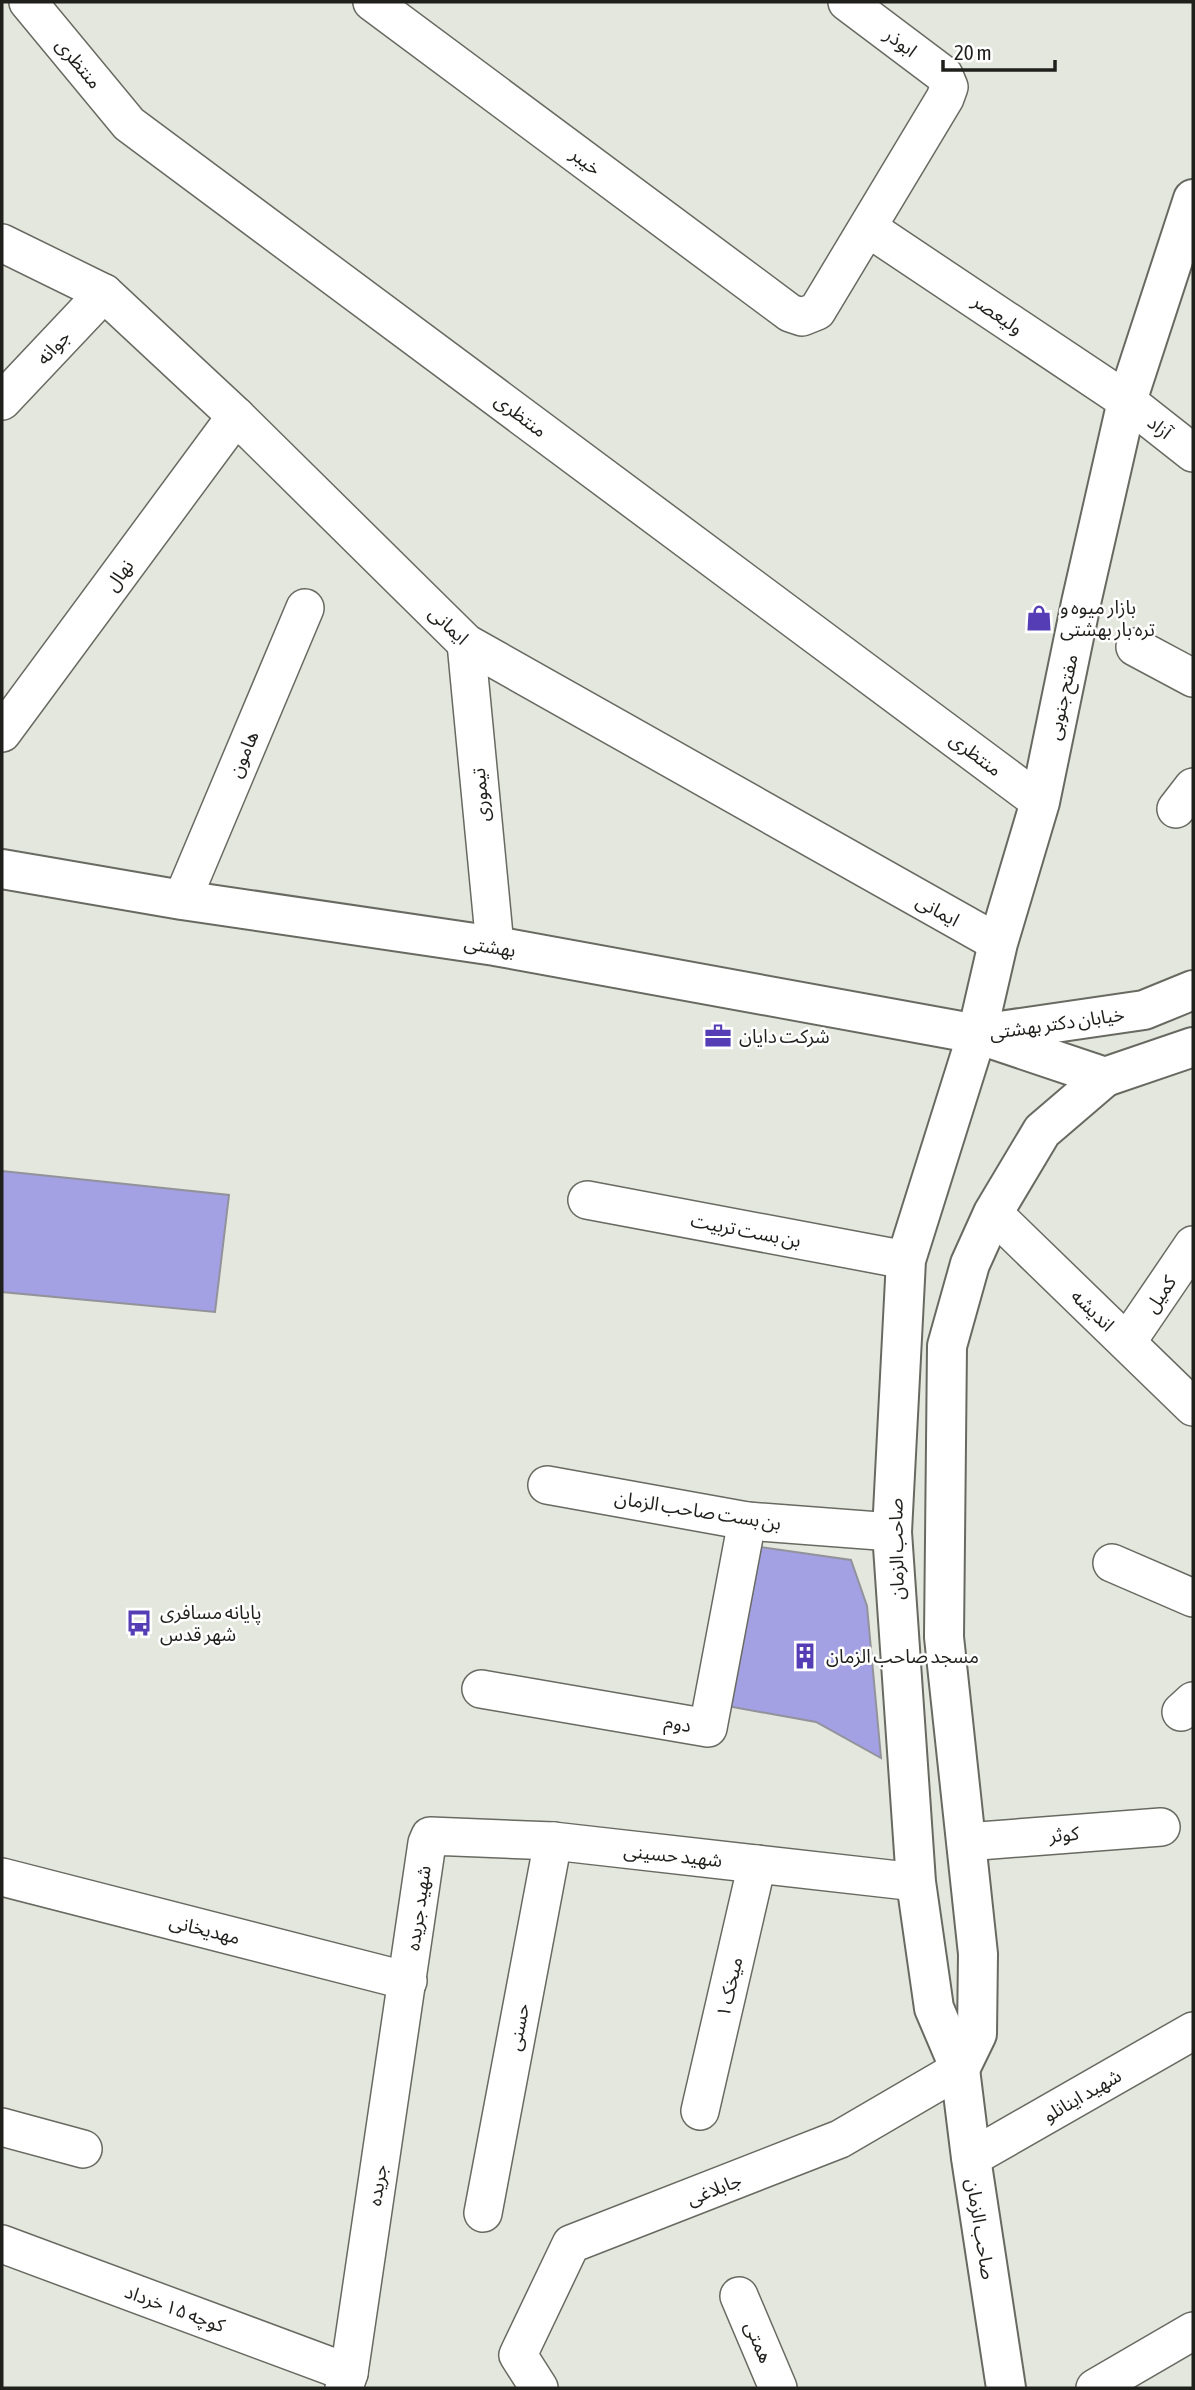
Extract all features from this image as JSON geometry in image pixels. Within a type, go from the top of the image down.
[{"type":"street","name":"منتظری","points":[[28,2],[130,124],[1040,802]]},
{"type":"street","name":"خیبر","points":[[372,2],[790,313],[802,317],[817,311],[868,228]]},
{"type":"street","name":"ابوذر","points":[[848,2],[944,75],[949,87],[946,98],[868,228]]},
{"type":"street","name":"مفتح جنوبی","points":[[977,1034],[998,943],[1040,802],[1081,603],[1127,401],[1193,199]]},
{"type":"street","name":"ولیعصر","points":[[868,228],[1127,401]]},
{"type":"street","name":"ایمانی","points":[[2,243],[104,293],[236,416],[466,643],[998,943]]},
{"type":"street","name":"جوانه","points":[[2,401],[104,293]]},
{"type":"street","name":"آزاد","points":[[1127,401],[1193,453]]},
{"type":"street","name":"نهال","points":[[2,733],[236,416]]},
{"type":"street","name":"هامون","points":[[182,900],[305,608]]},
{"type":"street","name":"تیموری","points":[[466,643],[495,946]]},
{"type":"street","points":[[1135,647],[1193,678]]},
{"type":"street","name":"بهشتی","points":[[2,869],[182,900],[495,946],[977,1034]]},
{"type":"street","name":"خیابان دکتر بهشتی","points":[[977,1034],[1144,1010],[1193,990]]},
{"type":"street","name":"خیابان دکتر بهشتی","points":[[977,1034],[1105,1077]]},
{"type":"street","name":"صاحب الزمان","points":[[977,1034],[906,1261],[892,1532],[916,1882],[934,2008],[960,2069],[1006,2388]]},
{"type":"street","points":[[960,2069],[977,2034],[978,1954],[944,1637],[947,1346],[970,1264],[993,1213],[1042,1131],[1105,1077],[1193,1047]]},
{"type":"street","name":"بن بست تربیت","points":[[587,1200],[906,1261]]},
{"type":"street","name":"اندیشه","points":[[993,1213],[1193,1407]]},
{"type":"street","name":"کمیل","points":[[1127,1342],[1193,1245]]},
{"type":"street","name":"بن بست صاحب الزمان","points":[[547,1485],[747,1521],[892,1532]]},
{"type":"street","name":"دوم","points":[[481,1689],[708,1728],[747,1521]]},
{"type":"street","points":[[1112,1563],[1193,1598]]},
{"type":"street","name":"کوثر","points":[[966,1842],[1161,1827]]},
{"type":"street","name":"شهید حسینی","points":[[430,1836],[553,1842],[916,1882]]},
{"type":"street","name":"شهید جریده","points":[[408,1981],[430,1836]]},
{"type":"street","name":"حسنی","points":[[483,2213],[553,1842]]},
{"type":"street","name":"میخک ۱","points":[[700,2111],[757,1864]]},
{"type":"street","name":"مهدیخانی","points":[[2,1877],[408,1981]]},
{"type":"street","name":"جریده","points":[[346,2381],[408,1981]]},
{"type":"street","name":"شهید اینانلو","points":[[971,2158],[1193,2031]]},
{"type":"street","name":"جابلاغی","points":[[539,2388],[518,2355],[571,2244],[840,2139],[960,2069]]},
{"type":"street","points":[[2,2127],[83,2149]]},
{"type":"street","name":"کوچه ۱۵ خرداد","points":[[2,2244],[346,2381]]},
{"type":"street","name":"همتی","points":[[739,2297],[778,2388]]},
{"type":"street","points":[[1095,2388],[1193,2331]]},
{"type":"building","points":[[2,1171],[229,1195],[215,1312],[2,1292]]},
{"type":"building","name":"مسجد صاحب الزمان","points":[[761,1547],[851,1560],[867,1606],[881,1758],[816,1722],[727,1706]]},
{"type":"place","name":"بازار میوه و تره بار بهشتی","points":[[1039,618]]},
{"type":"place","name":"شرکت دایان","points":[[718,1036]]},
{"type":"place","name":"پایانه مسافری شهر قدس","points":[[139,1623]]},
{"type":"place","name":"مسجد صاحب الزمان","points":[[805,1656]]}]
